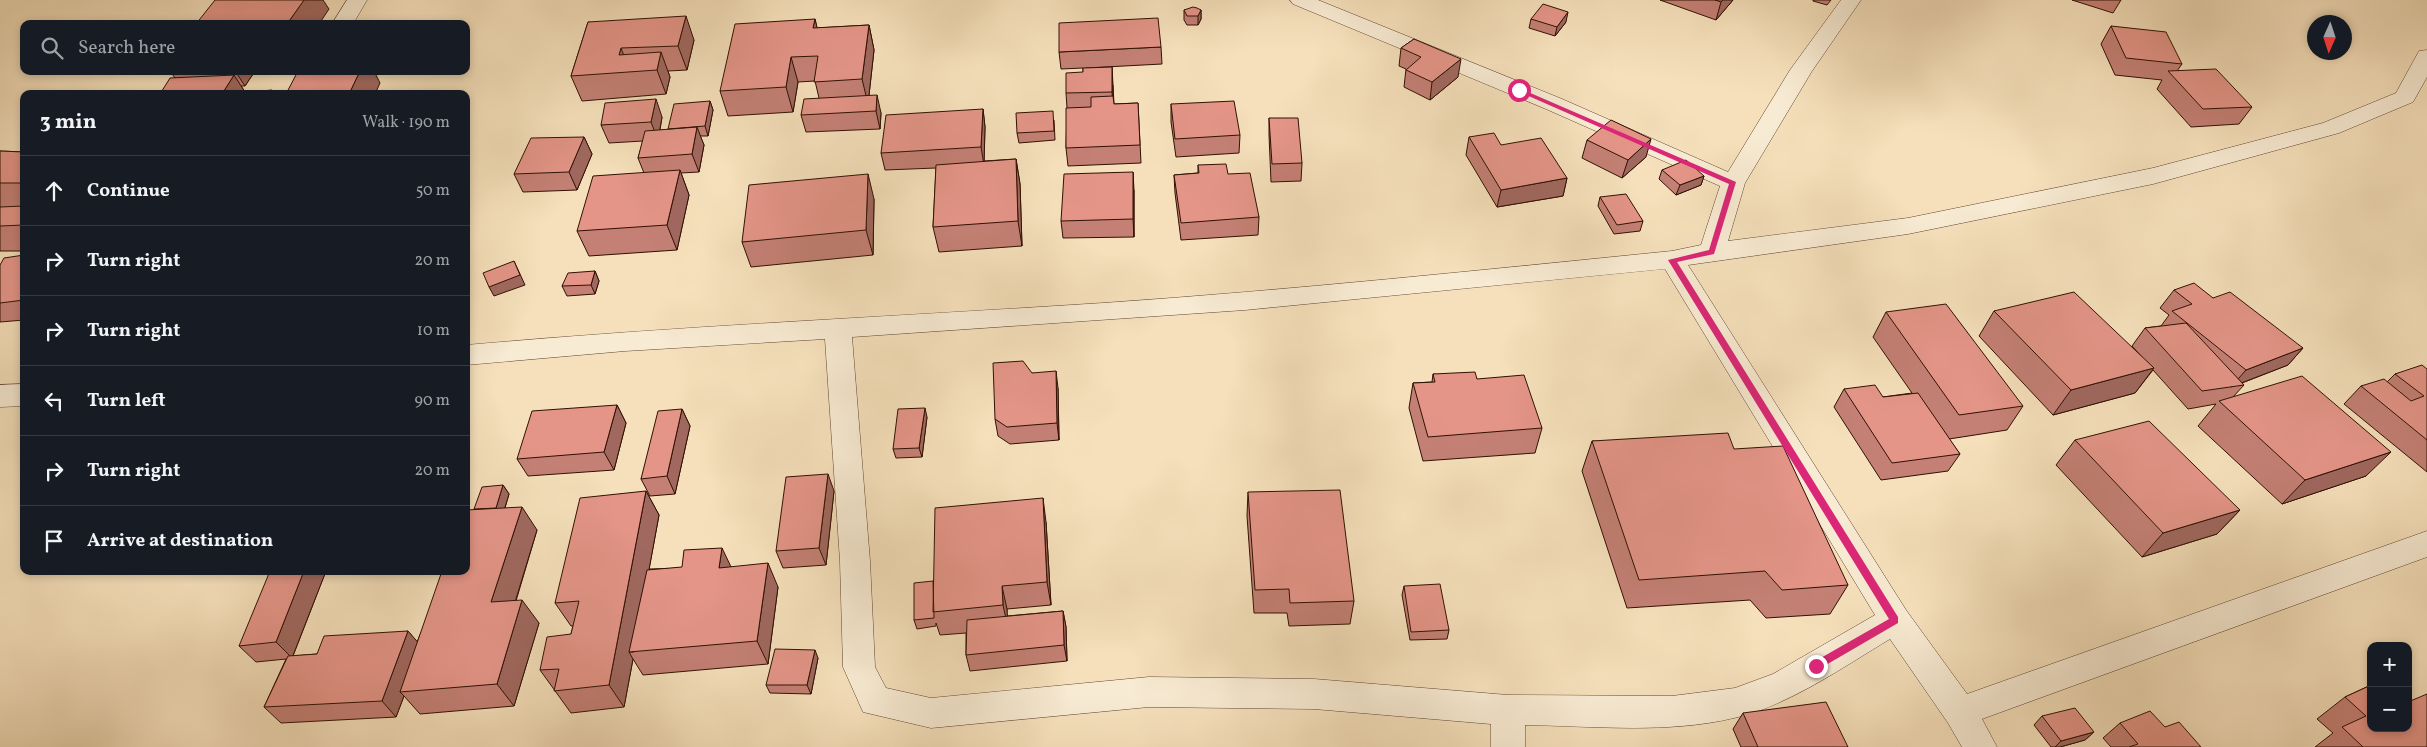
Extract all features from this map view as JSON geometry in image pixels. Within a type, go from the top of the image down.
[{"type":"street","points":[[344,20],[357,0]]},
{"type":"street","points":[[1300,0],[1554,104],[1733,183]]},
{"type":"street","points":[[1712,252],[1733,183],[1802,70],[1851,0]]},
{"type":"street","points":[[470,355],[838,327],[1113,312],[1356,292],[1672,260],[1712,252],[1908,226],[2153,176],[2331,128],[2416,97],[2427,56]]},
{"type":"street","points":[[1672,260],[1895,620],[1960,712],[1980,747]]},
{"type":"street","points":[[838,327],[855,561],[859,667],[875,701],[931,713],[1149,692],[1314,694],[1508,710],[1672,711],[1735,703],[1784,685],[1895,620]]},
{"type":"street","points":[[0,396],[20,395]]},
{"type":"street","points":[[1960,712],[2427,544]]},
{"type":"street","points":[[1508,710],[1508,747]]},
{"type":"building","points":[[215,0],[304,0],[290,20],[199,20]]},
{"type":"building","points":[[1543,4],[1568,12],[1557,27],[1531,19]]},
{"type":"building","points":[[1193,7],[1201,10],[1198,16],[1187,16],[1184,10]]},
{"type":"building","points":[[686,16],[678,46],[621,48],[619,55],[661,52],[657,70],[571,76],[588,22]]},
{"type":"building","points":[[1158,18],[1161,47],[1059,52],[1059,23]]},
{"type":"building","points":[[815,19],[813,28],[869,25],[862,79],[814,82],[818,56],[791,57],[786,87],[720,91],[735,24]]},
{"type":"building","points":[[2111,26],[2166,32],[2182,64],[2126,58]]},
{"type":"building","points":[[1414,39],[1461,59],[1432,82],[1406,70],[1421,57],[1401,48]]},
{"type":"building","points":[[1112,67],[1112,92],[1066,93],[1066,73],[1083,72],[1083,68]]},
{"type":"building","points":[[2216,69],[2252,107],[2203,109],[2168,71]]},
{"type":"building","points":[[234,75],[225,90],[162,90],[170,78]]},
{"type":"building","points":[[296,75],[358,75],[351,90],[288,90]]},
{"type":"building","points":[[877,95],[876,111],[801,115],[804,99]]},
{"type":"building","points":[[1113,96],[1114,104],[1138,103],[1140,145],[1066,148],[1066,108],[1091,107],[1091,97]]},
{"type":"building","points":[[656,99],[651,122],[601,125],[605,103]]},
{"type":"building","points":[[710,101],[705,126],[668,129],[674,104]]},
{"type":"building","points":[[1234,101],[1240,135],[1175,139],[1171,104]]},
{"type":"building","points":[[983,109],[981,147],[881,153],[886,115]]},
{"type":"building","points":[[1053,111],[1054,131],[1017,133],[1016,113]]},
{"type":"building","points":[[1269,118],[1298,118],[1302,163],[1272,164]]},
{"type":"building","points":[[1611,120],[1651,139],[1628,160],[1587,140]]},
{"type":"building","points":[[697,127],[692,154],[638,158],[645,131]]},
{"type":"building","points":[[1494,133],[1501,145],[1541,138],[1567,178],[1501,190],[1469,137]]},
{"type":"building","points":[[584,137],[569,172],[514,174],[531,138]]},
{"type":"building","points":[[0,151],[20,152],[20,183],[0,183]]},
{"type":"building","points":[[1016,159],[1018,221],[933,227],[936,165]]},
{"type":"building","points":[[1686,160],[1704,176],[1680,185],[1662,170]]},
{"type":"building","points":[[1226,164],[1228,174],[1250,173],[1259,217],[1181,223],[1174,175],[1199,173],[1198,165]]},
{"type":"building","points":[[680,170],[667,225],[577,231],[593,176]]},
{"type":"building","points":[[1133,172],[1133,219],[1061,221],[1064,174]]},
{"type":"building","points":[[868,174],[866,230],[742,242],[749,185]]},
{"type":"building","points":[[1626,194],[1643,221],[1617,225],[1600,197]]},
{"type":"building","points":[[20,206],[20,225],[0,226],[0,207]]},
{"type":"building","points":[[20,256],[20,300],[0,303],[0,265],[4,258]]},
{"type":"building","points":[[514,261],[520,275],[489,287],[483,273]]},
{"type":"building","points":[[595,271],[591,285],[562,286],[568,273]]},
{"type":"building","points":[[2194,283],[2213,298],[2230,292],[2303,348],[2246,370],[2172,311],[2192,304],[2174,290]]},
{"type":"building","points":[[2074,292],[2154,368],[2071,390],[1994,311]]},
{"type":"building","points":[[1946,304],[2023,406],[1959,415],[1886,312]]},
{"type":"building","points":[[2186,323],[2244,385],[2202,391],[2145,328]]},
{"type":"building","points":[[1023,361],[1032,373],[1056,371],[1057,423],[1007,427],[995,419],[993,363]]},
{"type":"building","points":[[2422,365],[2427,369],[2427,440],[2361,386],[2384,379],[2411,401],[2424,396],[2395,374]]},
{"type":"building","points":[[1475,372],[1477,379],[1524,375],[1542,428],[1428,437],[1413,383],[1435,382],[1433,374]]},
{"type":"building","points":[[2302,376],[2391,452],[2305,480],[2219,401]]},
{"type":"building","points":[[1875,385],[1883,397],[1918,393],[1960,454],[1892,463],[1844,389]]},
{"type":"building","points":[[617,405],[604,452],[517,459],[532,411]]},
{"type":"building","points":[[925,408],[919,448],[893,449],[898,409]]},
{"type":"building","points":[[682,409],[667,476],[641,479],[658,411]]},
{"type":"building","points":[[2149,421],[2240,510],[2163,533],[2075,440]]},
{"type":"building","points":[[1728,433],[1734,449],[1783,446],[1848,585],[1782,590],[1765,571],[1639,580],[1592,441]]},
{"type":"building","points":[[828,474],[819,548],[776,551],[786,477]]},
{"type":"building","points":[[503,485],[496,508],[474,509],[482,487]]},
{"type":"building","points":[[1340,490],[1354,601],[1290,603],[1289,589],[1255,590],[1248,492]]},
{"type":"building","points":[[646,491],[609,685],[554,691],[559,669],[540,670],[547,637],[571,634],[579,601],[555,603],[580,498]]},
{"type":"building","points":[[1043,498],[1047,582],[1002,586],[1003,605],[933,612],[935,508]]},
{"type":"building","points":[[522,507],[491,602],[522,600],[497,684],[400,692],[441,575],[470,575],[470,510]]},
{"type":"building","points":[[722,548],[719,568],[768,563],[757,641],[629,652],[647,570],[682,567],[684,550]]},
{"type":"building","points":[[268,575],[302,575],[276,642],[239,646]]},
{"type":"building","points":[[933,581],[934,618],[914,620],[914,583]]},
{"type":"building","points":[[1440,584],[1449,630],[1411,632],[1404,586]]},
{"type":"building","points":[[1063,611],[1064,645],[966,655],[967,620]]},
{"type":"building","points":[[408,631],[382,701],[264,707],[288,656],[317,654],[324,636]]},
{"type":"building","points":[[775,649],[815,650],[807,685],[766,685]]},
{"type":"building","points":[[2367,687],[2367,732],[2412,732],[2412,700],[2427,694],[2427,747],[2363,747],[2342,727],[2366,716],[2345,697]]},
{"type":"building","points":[[1826,702],[1848,747],[1758,747],[1743,713]]},
{"type":"building","points":[[2075,708],[2094,732],[2061,741],[2042,716]]},
{"type":"building","points":[[2150,711],[2165,727],[2179,722],[2201,747],[2129,747],[2138,744],[2120,723]]},
{"type":"route","points":[[1519,90],[1733,183],[1712,252],[1672,260],[1895,620],[1816,666]]}]
